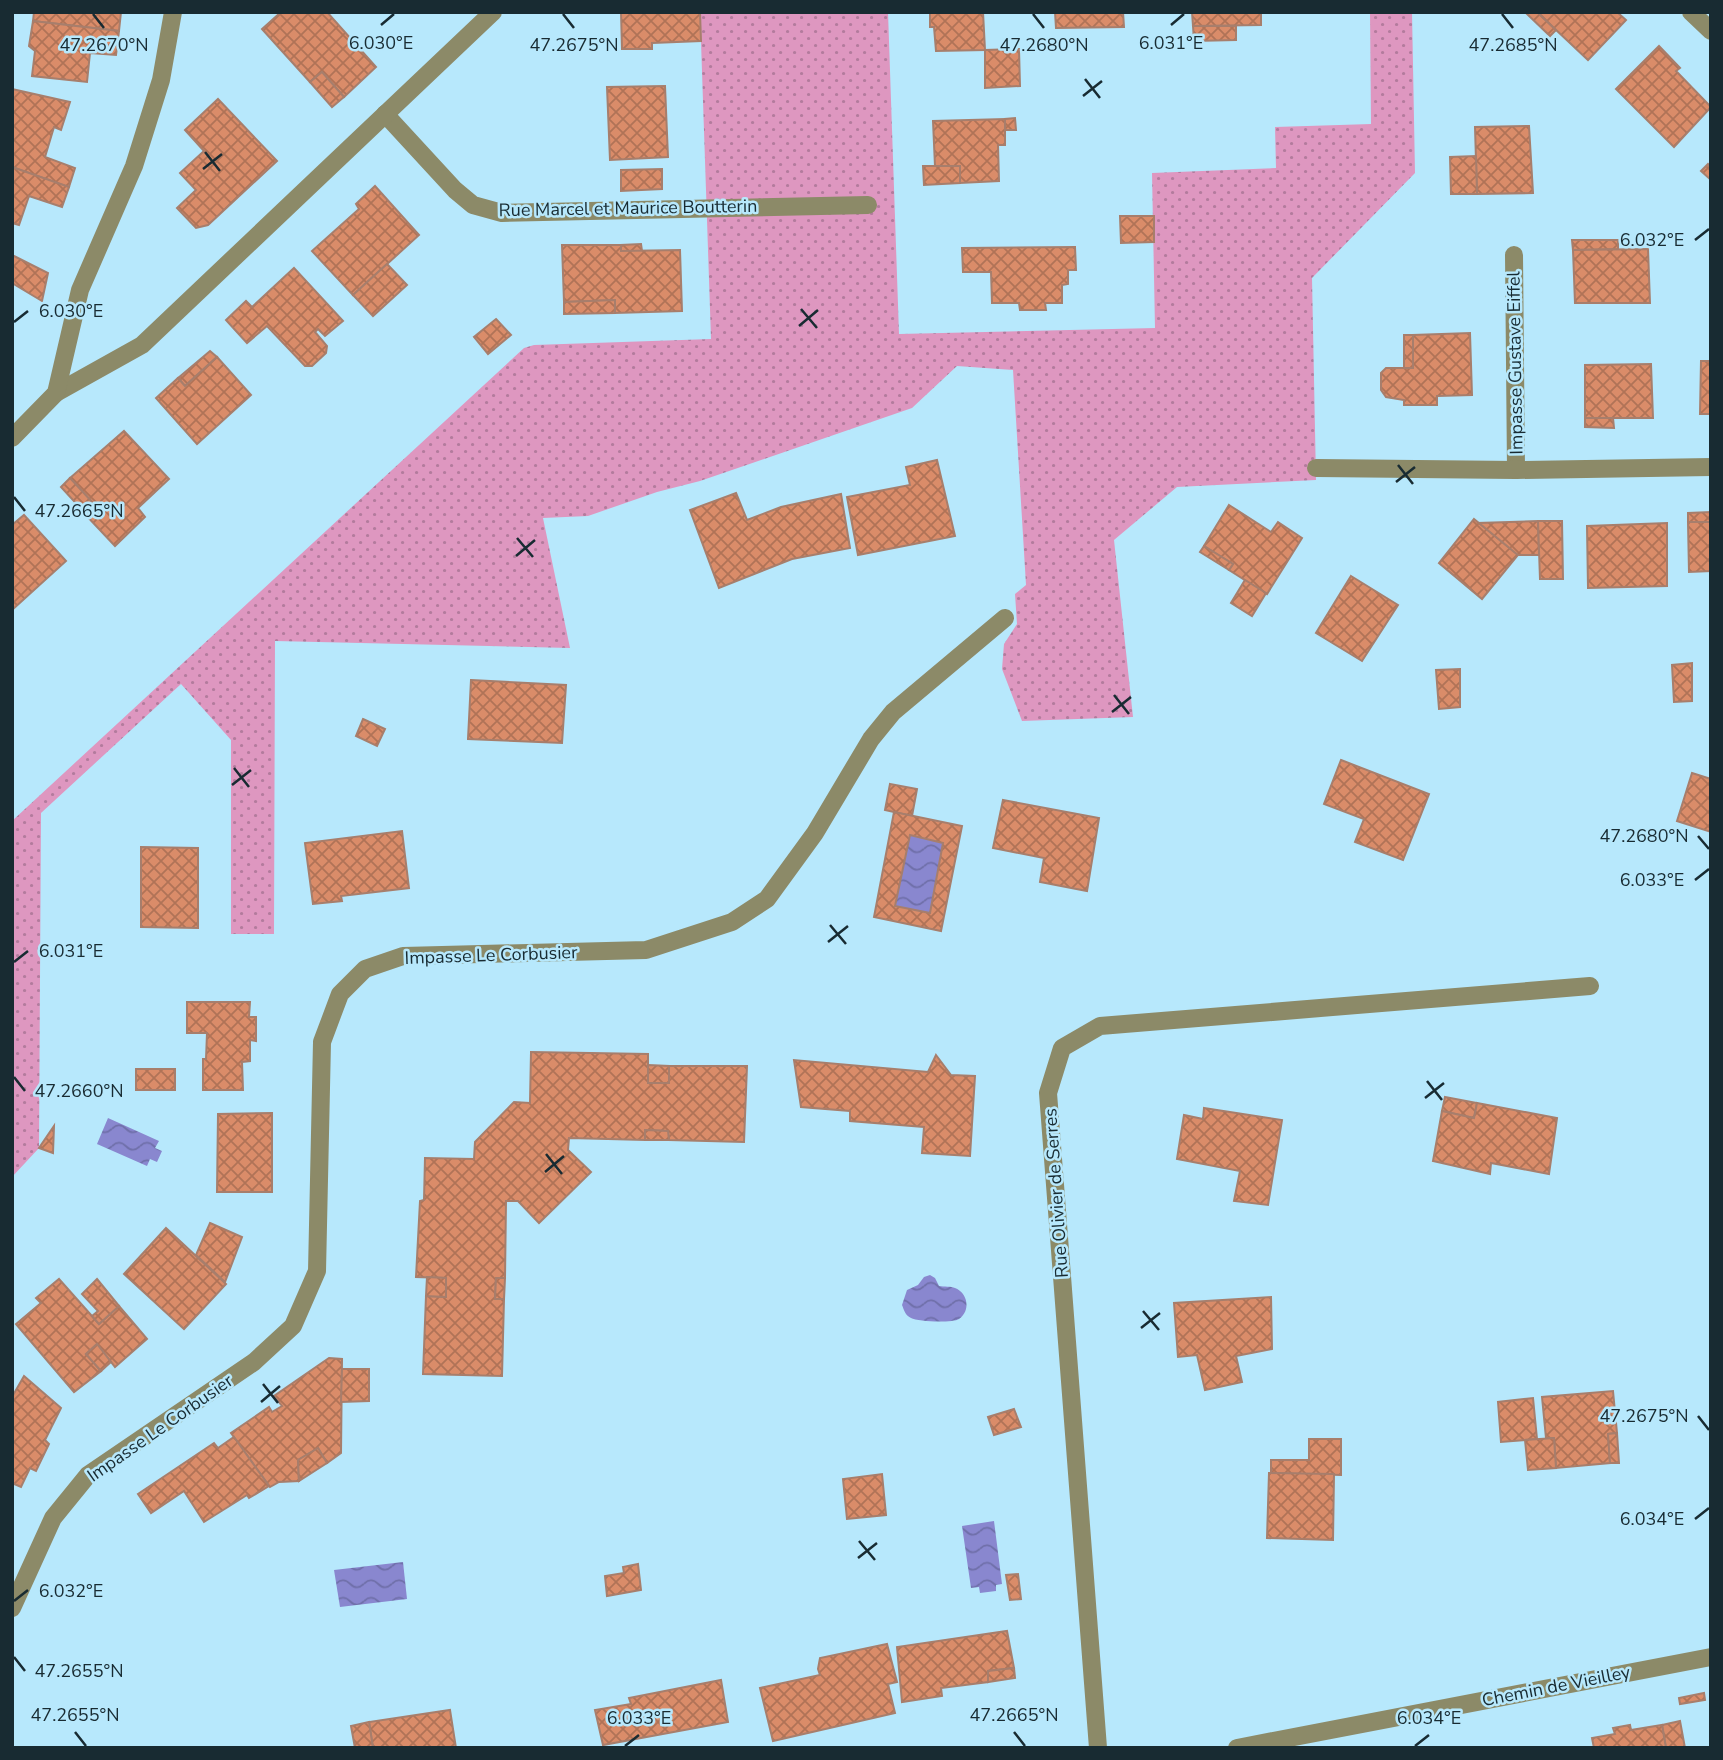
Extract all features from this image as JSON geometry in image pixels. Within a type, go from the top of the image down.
[{"type":"street","points":[[56,393],[80,290],[134,166],[161,80],[173,12]]},
{"type":"street","points":[[12,438],[56,393],[142,345],[493,12]]},
{"type":"street","points":[[1691,12],[1711,31]]},
{"type":"street","name":"Rue Marcel et Maurice Boutterin","points":[[385,114],[455,190],[473,205],[502,213],[868,205]]},
{"type":"street","name":"Impasse Gustave Eiffel","points":[[1514,255],[1516,470]]},
{"type":"street","name":"Impasse Gustave Eiffel","points":[[1316,468],[1516,470],[1711,467]]},
{"type":"street","name":"Impasse Le Corbusier","points":[[12,1608],[53,1518],[88,1475],[254,1362],[293,1325],[317,1271],[322,1042],[340,994],[365,969],[403,956],[646,950],[732,922],[766,899],[815,834],[871,739],[893,712],[1005,618]]},
{"type":"street","name":"Rue Olivier de Serres","points":[[1098,1748],[1048,1093],[1062,1048],[1100,1026],[1590,986]]},
{"type":"street","name":"Chemin de Vieilley","points":[[1237,1748],[1711,1657]]},
{"type":"shaded area","points":[[700,12],[888,12],[899,334],[1155,328],[1152,173],[1276,168],[1275,127],[1371,124],[1370,12],[1412,12],[1415,173],[1312,278],[1316,480],[1177,487],[1114,540],[1133,717],[1022,721],[1002,669],[1004,644],[1017,624],[1015,594],[1026,585],[1013,370],[957,366],[912,408],[700,481],[657,492],[588,516],[543,518],[570,648],[275,641],[274,934],[231,934],[231,740],[181,684],[41,813],[39,1148],[12,1177],[12,821],[524,348],[534,345],[711,339]]},
{"type":"water","points":[[910,835],[943,843],[930,913],[895,906]]},
{"type":"water","points":[[108,1118],[159,1141],[155,1148],[162,1151],[157,1162],[150,1159],[147,1166],[97,1144]]},
{"type":"water","points":[[930,1275],[939,1286],[953,1287],[963,1294],[966,1307],[959,1319],[928,1321],[906,1314],[902,1305],[907,1290]]},
{"type":"water","points":[[994,1521],[1002,1584],[996,1585],[996,1591],[980,1593],[979,1587],[971,1588],[962,1526]]},
{"type":"water","points":[[403,1562],[407,1599],[340,1607],[334,1570]]},
{"type":"building","points":[[34,12],[121,12],[119,31],[33,21]]},
{"type":"building","points":[[281,12],[327,12],[376,67],[344,97],[322,72],[310,82],[262,29]]},
{"type":"building","points":[[621,12],[700,12],[701,41],[652,43],[652,49],[622,49]]},
{"type":"building","points":[[930,12],[983,12],[985,50],[936,51],[934,27],[930,27]]},
{"type":"building","points":[[1055,12],[1123,12],[1124,27],[1056,28]]},
{"type":"building","points":[[1192,12],[1261,12],[1261,25],[1193,26]]},
{"type":"building","points":[[1525,12],[1537,12],[1556,30],[1550,36]]},
{"type":"building","points":[[1537,12],[1617,12],[1626,20],[1588,60]]},
{"type":"building","points":[[33,21],[119,31],[116,55],[90,53],[87,82],[32,76],[35,51],[29,46]]},
{"type":"building","points":[[1193,26],[1236,26],[1236,40],[1194,41]]},
{"type":"building","points":[[1659,46],[1680,68],[1676,71],[1711,107],[1674,147],[1616,89]]},
{"type":"building","points":[[1019,49],[1020,86],[985,88],[985,50]]},
{"type":"building","points":[[322,72],[344,97],[332,107],[310,82]]},
{"type":"building","points":[[665,86],[668,157],[610,160],[607,87]]},
{"type":"building","points":[[12,89],[70,102],[61,130],[54,127],[45,157],[75,168],[69,187],[12,167]]},
{"type":"building","points":[[218,99],[277,161],[208,225],[196,228],[177,208],[196,190],[180,173],[204,151],[185,130]]},
{"type":"building","points":[[1015,118],[1016,130],[1005,130],[1005,119]]},
{"type":"building","points":[[1005,119],[1005,145],[998,145],[999,181],[960,183],[960,166],[935,166],[933,121]]},
{"type":"building","points":[[1529,126],[1533,193],[1477,194],[1475,127]]},
{"type":"building","points":[[1476,156],[1477,194],[1451,194],[1450,157]]},
{"type":"building","points":[[1708,164],[1711,167],[1711,180],[1701,171]]},
{"type":"building","points":[[923,166],[960,166],[960,183],[924,185]]},
{"type":"building","points":[[12,167],[69,187],[62,207],[29,196],[19,225],[12,223]]},
{"type":"building","points":[[662,169],[662,189],[621,191],[621,170]]},
{"type":"building","points":[[375,186],[419,235],[353,295],[312,251],[359,209],[356,204]]},
{"type":"building","points":[[1120,216],[1154,216],[1154,242],[1121,243]]},
{"type":"building","points":[[1572,240],[1618,240],[1618,249],[1573,250]]},
{"type":"building","points":[[641,244],[642,251],[621,251],[621,245]]},
{"type":"building","points":[[562,245],[621,245],[621,251],[680,250],[682,311],[615,313],[615,300],[564,302]]},
{"type":"building","points":[[1075,247],[1076,270],[1068,270],[1068,284],[1062,285],[1062,303],[1045,303],[1046,310],[1020,310],[1019,303],[992,303],[991,272],[963,272],[962,248]]},
{"type":"building","points":[[1648,249],[1650,303],[1575,303],[1573,250]]},
{"type":"building","points":[[12,255],[48,273],[42,301],[12,283]]},
{"type":"building","points":[[387,264],[407,285],[373,316],[353,295]]},
{"type":"building","points":[[294,268],[343,321],[325,336],[318,329],[315,332],[327,346],[326,353],[312,366],[305,366],[267,326],[247,343],[226,320],[246,301],[252,307]]},
{"type":"building","points":[[615,300],[615,313],[564,314],[564,302]]},
{"type":"building","points":[[496,319],[511,335],[488,354],[474,337]]},
{"type":"building","points":[[1470,333],[1472,395],[1437,396],[1437,405],[1404,405],[1404,400],[1386,397],[1381,390],[1381,373],[1386,368],[1413,368],[1413,335]]},
{"type":"building","points":[[1404,335],[1413,335],[1413,368],[1404,368]]},
{"type":"building","points":[[210,351],[217,357],[185,386],[178,378]]},
{"type":"building","points":[[217,357],[251,395],[197,444],[156,398],[178,378],[185,386]]},
{"type":"building","points":[[1701,361],[1711,361],[1711,414],[1700,414]]},
{"type":"building","points":[[1651,364],[1653,418],[1585,418],[1585,365]]},
{"type":"building","points":[[1585,418],[1613,418],[1614,428],[1585,427]]},
{"type":"building","points":[[124,431],[169,479],[138,508],[145,517],[115,546],[83,512],[93,503],[70,478]]},
{"type":"building","points":[[937,460],[955,536],[858,555],[847,497],[910,485],[906,467]]},
{"type":"building","points":[[70,478],[93,503],[84,512],[61,487]]},
{"type":"building","points":[[736,493],[747,520],[781,507],[841,494],[850,548],[792,559],[719,588],[690,510]]},
{"type":"building","points":[[1229,505],[1271,532],[1278,522],[1302,538],[1267,594],[1229,570],[1233,564],[1204,546]]},
{"type":"building","points":[[1711,512],[1711,522],[1688,522],[1688,513]]},
{"type":"building","points":[[24,515],[66,561],[12,610],[12,525]]},
{"type":"building","points":[[1474,519],[1518,555],[1482,599],[1439,563]]},
{"type":"building","points":[[1538,521],[1539,555],[1518,555],[1479,523]]},
{"type":"building","points":[[1538,521],[1562,521],[1563,579],[1540,579]]},
{"type":"building","points":[[1688,522],[1711,522],[1711,571],[1689,572]]},
{"type":"building","points":[[1667,523],[1667,586],[1588,588],[1587,526]]},
{"type":"building","points":[[1204,546],[1233,564],[1229,570],[1200,552]]},
{"type":"building","points":[[1351,576],[1398,605],[1362,661],[1316,633]]},
{"type":"building","points":[[1245,580],[1266,593],[1252,616],[1231,603]]},
{"type":"building","points":[[1692,663],[1692,701],[1674,702],[1672,665]]},
{"type":"building","points":[[1460,669],[1460,707],[1439,709],[1436,670]]},
{"type":"building","points":[[471,680],[566,685],[562,743],[468,739]]},
{"type":"building","points":[[363,719],[385,729],[377,746],[356,736]]},
{"type":"building","points":[[1341,760],[1429,794],[1403,860],[1355,842],[1364,819],[1324,804]]},
{"type":"building","points":[[1692,773],[1711,779],[1711,832],[1677,821]]},
{"type":"building","points":[[890,784],[917,789],[912,816],[885,810]]},
{"type":"building","points":[[1003,800],[1099,818],[1087,891],[1040,882],[1044,858],[993,848]]},
{"type":"building","points":[[894,812],[962,826],[941,931],[874,917]],"holes":[[[910,835],[943,843],[930,913],[895,906]]]},
{"type":"building","points":[[402,831],[409,888],[341,896],[342,901],[313,904],[305,843]]},
{"type":"building","points":[[141,847],[198,848],[198,928],[141,927]]},
{"type":"building","points":[[187,1002],[250,1002],[249,1017],[256,1017],[256,1041],[250,1040],[250,1061],[242,1062],[243,1090],[203,1090],[203,1059],[206,1059],[207,1033],[187,1033]]},
{"type":"building","points":[[531,1052],[648,1054],[648,1083],[669,1083],[669,1066],[747,1066],[744,1142],[669,1140],[668,1131],[645,1130],[645,1140],[569,1138],[568,1150],[591,1172],[539,1223],[518,1201],[506,1201],[505,1278],[496,1278],[495,1299],[504,1299],[502,1376],[423,1374],[426,1296],[446,1297],[446,1278],[416,1277],[420,1201],[424,1200],[425,1158],[474,1159],[475,1142],[514,1102],[530,1103]]},
{"type":"building","points":[[936,1055],[951,1075],[975,1076],[970,1156],[922,1153],[924,1127],[850,1121],[850,1111],[801,1107],[794,1060],[928,1072]]},
{"type":"building","points":[[648,1065],[669,1066],[669,1083],[648,1083]]},
{"type":"building","points":[[136,1069],[175,1069],[175,1090],[136,1090]]},
{"type":"building","points":[[1445,1097],[1477,1103],[1474,1118],[1442,1111]]},
{"type":"building","points":[[1477,1103],[1557,1118],[1549,1174],[1491,1163],[1490,1174],[1433,1161],[1442,1111],[1474,1118]]},
{"type":"building","points":[[1204,1108],[1282,1120],[1268,1205],[1234,1201],[1240,1171],[1177,1159],[1184,1115],[1203,1119]]},
{"type":"building","points":[[272,1113],[272,1192],[217,1192],[218,1114]]},
{"type":"building","points":[[54,1126],[53,1153],[39,1148]]},
{"type":"building","points":[[645,1130],[668,1131],[669,1140],[645,1140]]},
{"type":"building","points":[[210,1223],[242,1237],[225,1282],[196,1255]]},
{"type":"building","points":[[166,1228],[226,1284],[184,1329],[124,1274]]},
{"type":"building","points":[[427,1277],[446,1278],[446,1297],[426,1296]]},
{"type":"building","points":[[496,1278],[505,1278],[504,1299],[495,1299]]},
{"type":"building","points":[[59,1279],[99,1324],[119,1306],[147,1339],[115,1367],[97,1344],[86,1354],[101,1371],[74,1392],[16,1324],[41,1303],[36,1298]]},
{"type":"building","points":[[97,1279],[119,1306],[99,1324],[92,1316],[98,1311],[82,1294]]},
{"type":"building","points":[[1271,1297],[1272,1349],[1236,1356],[1242,1382],[1205,1390],[1197,1355],[1178,1357],[1174,1303]]},
{"type":"building","points":[[97,1344],[111,1362],[101,1371],[86,1354]]},
{"type":"building","points":[[329,1358],[342,1359],[341,1453],[327,1463],[318,1448],[298,1460],[299,1481],[279,1482],[270,1487],[231,1433],[269,1407],[272,1412],[282,1406],[274,1396]]},
{"type":"building","points":[[342,1369],[369,1369],[369,1401],[341,1402]]},
{"type":"building","points":[[24,1376],[61,1408],[45,1440],[49,1444],[36,1471],[30,1468],[21,1487],[12,1483],[12,1397]]},
{"type":"building","points":[[1613,1391],[1617,1433],[1608,1434],[1610,1463],[1556,1468],[1554,1438],[1546,1438],[1542,1397]]},
{"type":"building","points":[[1533,1398],[1537,1439],[1501,1442],[1498,1402]]},
{"type":"building","points":[[1014,1409],[1021,1427],[994,1435],[988,1417]]},
{"type":"building","points":[[1617,1433],[1619,1463],[1610,1463],[1608,1434]]},
{"type":"building","points":[[234,1437],[269,1486],[249,1498],[247,1495],[204,1522],[184,1491],[151,1513],[138,1494],[214,1443],[218,1448]]},
{"type":"building","points":[[1554,1438],[1556,1468],[1528,1470],[1525,1440]]},
{"type":"building","points":[[1309,1439],[1341,1439],[1341,1475],[1271,1473],[1271,1460],[1309,1460]]},
{"type":"building","points":[[318,1448],[327,1463],[299,1481],[298,1460]]},
{"type":"building","points":[[1269,1473],[1334,1474],[1333,1540],[1267,1538]]},
{"type":"building","points":[[882,1474],[886,1515],[847,1519],[843,1479]]},
{"type":"building","points":[[638,1564],[641,1590],[607,1596],[605,1576],[624,1573],[623,1567]]},
{"type":"building","points":[[1018,1574],[1021,1599],[1010,1600],[1006,1575]]},
{"type":"building","points":[[1007,1631],[1014,1668],[988,1671],[988,1682],[941,1688],[942,1696],[902,1702],[897,1647]]},
{"type":"building","points":[[887,1644],[897,1682],[888,1684],[895,1713],[773,1741],[760,1688],[820,1675],[820,1658]]},
{"type":"building","points":[[1014,1668],[1015,1678],[988,1682],[988,1671]]},
{"type":"building","points":[[721,1680],[728,1722],[603,1745],[595,1710],[631,1704],[629,1698]]},
{"type":"building","points":[[1704,1693],[1705,1700],[1680,1704],[1679,1698]]},
{"type":"building","points":[[450,1710],[456,1748],[373,1748],[369,1722]]},
{"type":"building","points":[[1680,1721],[1685,1748],[1666,1748],[1662,1725]]},
{"type":"building","points":[[369,1722],[373,1748],[355,1748],[351,1726]]},
{"type":"building","points":[[1630,1725],[1631,1730],[1662,1725],[1666,1748],[1594,1748],[1592,1738],[1615,1734],[1613,1728]]}]
